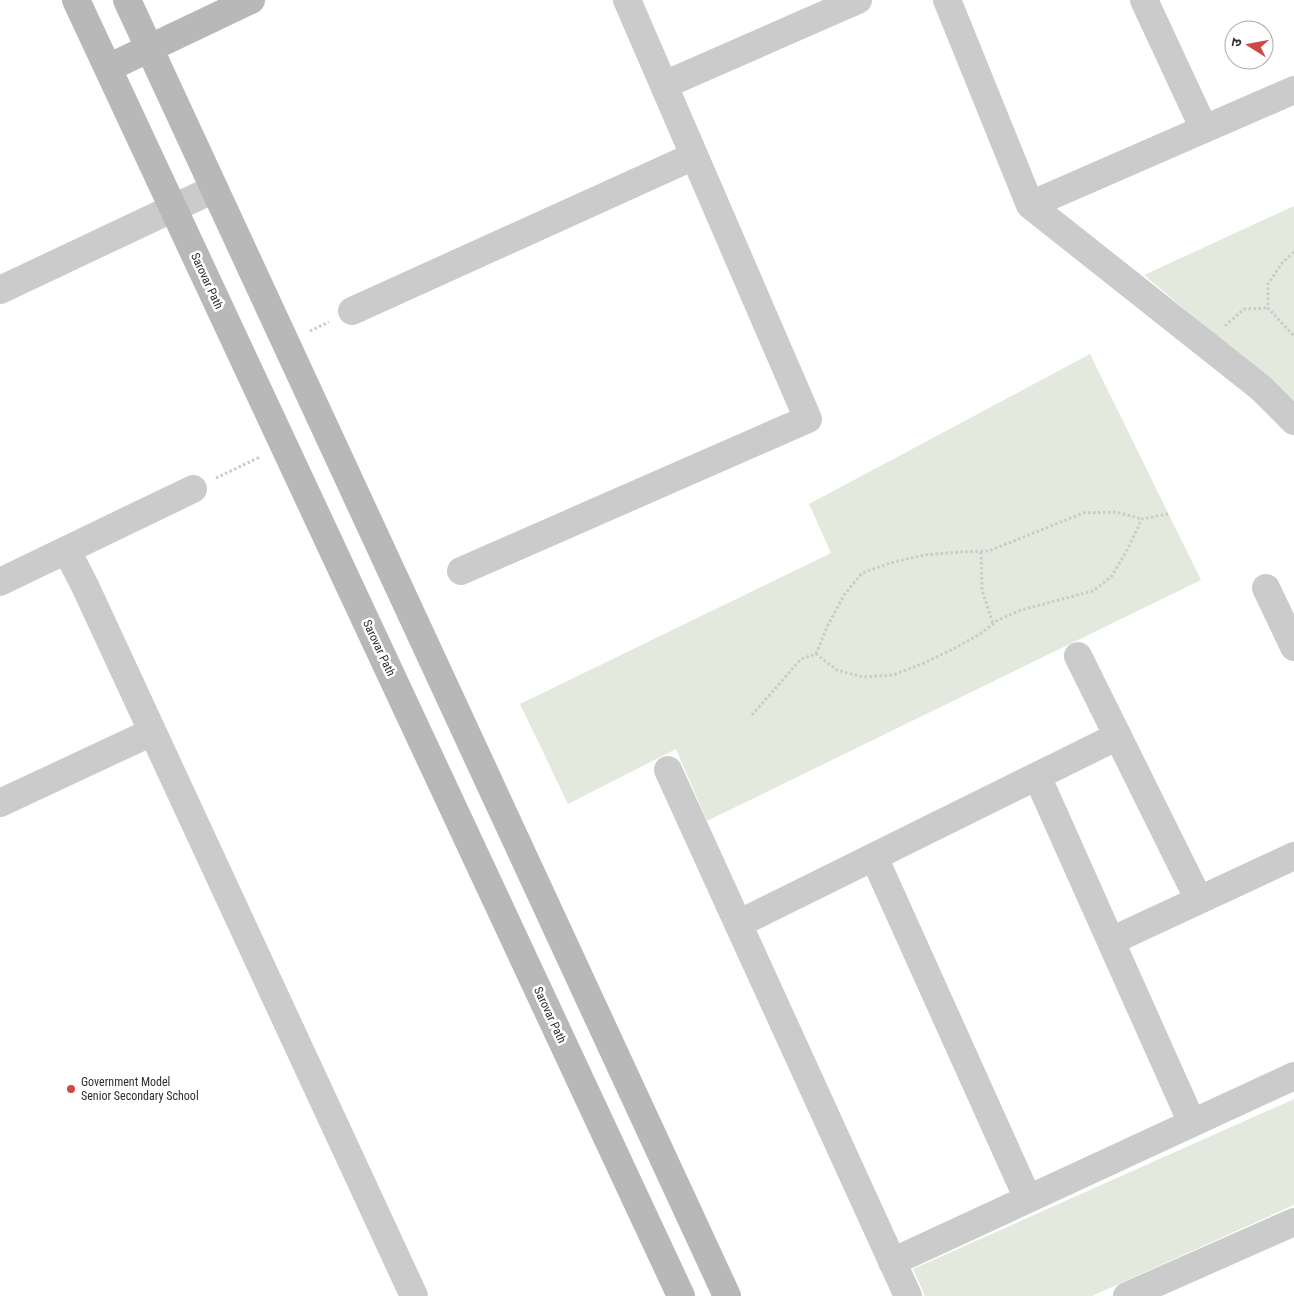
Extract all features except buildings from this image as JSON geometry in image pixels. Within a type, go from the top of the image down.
[{"type":"main road","name":"Sarovar Path","points":[[76,0],[681,1296]]},
{"type":"main road","points":[[127,0],[727,1296]]},
{"type":"main road","points":[[108,68],[251,0]]},
{"type":"street","points":[[461,571],[808,419],[627,0]]},
{"type":"street","points":[[664,86],[858,0]]},
{"type":"street","points":[[947,0],[1030,205],[1261,388],[1294,421]]},
{"type":"street","points":[[1144,0],[1204,129]]},
{"type":"street","points":[[1030,205],[1294,90]]},
{"type":"street","points":[[352,311],[694,156]]},
{"type":"street","points":[[0,290],[214,189]]},
{"type":"street","points":[[0,582],[193,489]]},
{"type":"street","points":[[66,551],[85,586],[414,1296]]},
{"type":"street","points":[[1266,588],[1294,647]]},
{"type":"street","points":[[1078,656],[1199,900]]},
{"type":"street","points":[[0,803],[152,732]]},
{"type":"street","points":[[738,924],[1118,736]]},
{"type":"street","points":[[668,770],[908,1296]]},
{"type":"street","points":[[1037,776],[1192,1123]]},
{"type":"street","points":[[1111,941],[1294,856]]},
{"type":"street","points":[[874,857],[1028,1199]]},
{"type":"street","points":[[892,1262],[1294,1076]]},
{"type":"street","points":[[1127,1296],[1294,1222]]},
{"type":"path","points":[[1294,252],[1282,263],[1268,284],[1268,308],[1294,336]]},
{"type":"path","points":[[1207,345],[1227,323],[1244,309],[1268,308]]},
{"type":"path","points":[[286,342],[352,311]]},
{"type":"path","points":[[193,489],[284,445]]},
{"type":"path","points":[[816,654],[827,627],[844,595],[862,573],[890,563],[924,555],[989,552],[1083,513],[1116,512],[1142,519],[1168,514]]},
{"type":"path","points":[[816,654],[837,670],[863,677],[893,675],[924,663],[980,634],[998,620],[1020,610],[1092,591],[1111,577],[1142,519]]},
{"type":"path","points":[[981,552],[982,590],[993,624]]},
{"type":"path","points":[[752,715],[801,658],[816,654]]},
{"type":"shaded area","points":[[1294,206],[1294,401],[1144,275]]},
{"type":"shaded area","points":[[1090,354],[1201,580],[707,821],[676,749],[568,804],[520,704],[831,553],[809,504]]},
{"type":"shaded area","points":[[1294,1099],[1294,1205],[1092,1296],[925,1296],[913,1269]]},
{"type":"place","name":"Government Model Senior Secondary School","points":[[71,1089]]}]
